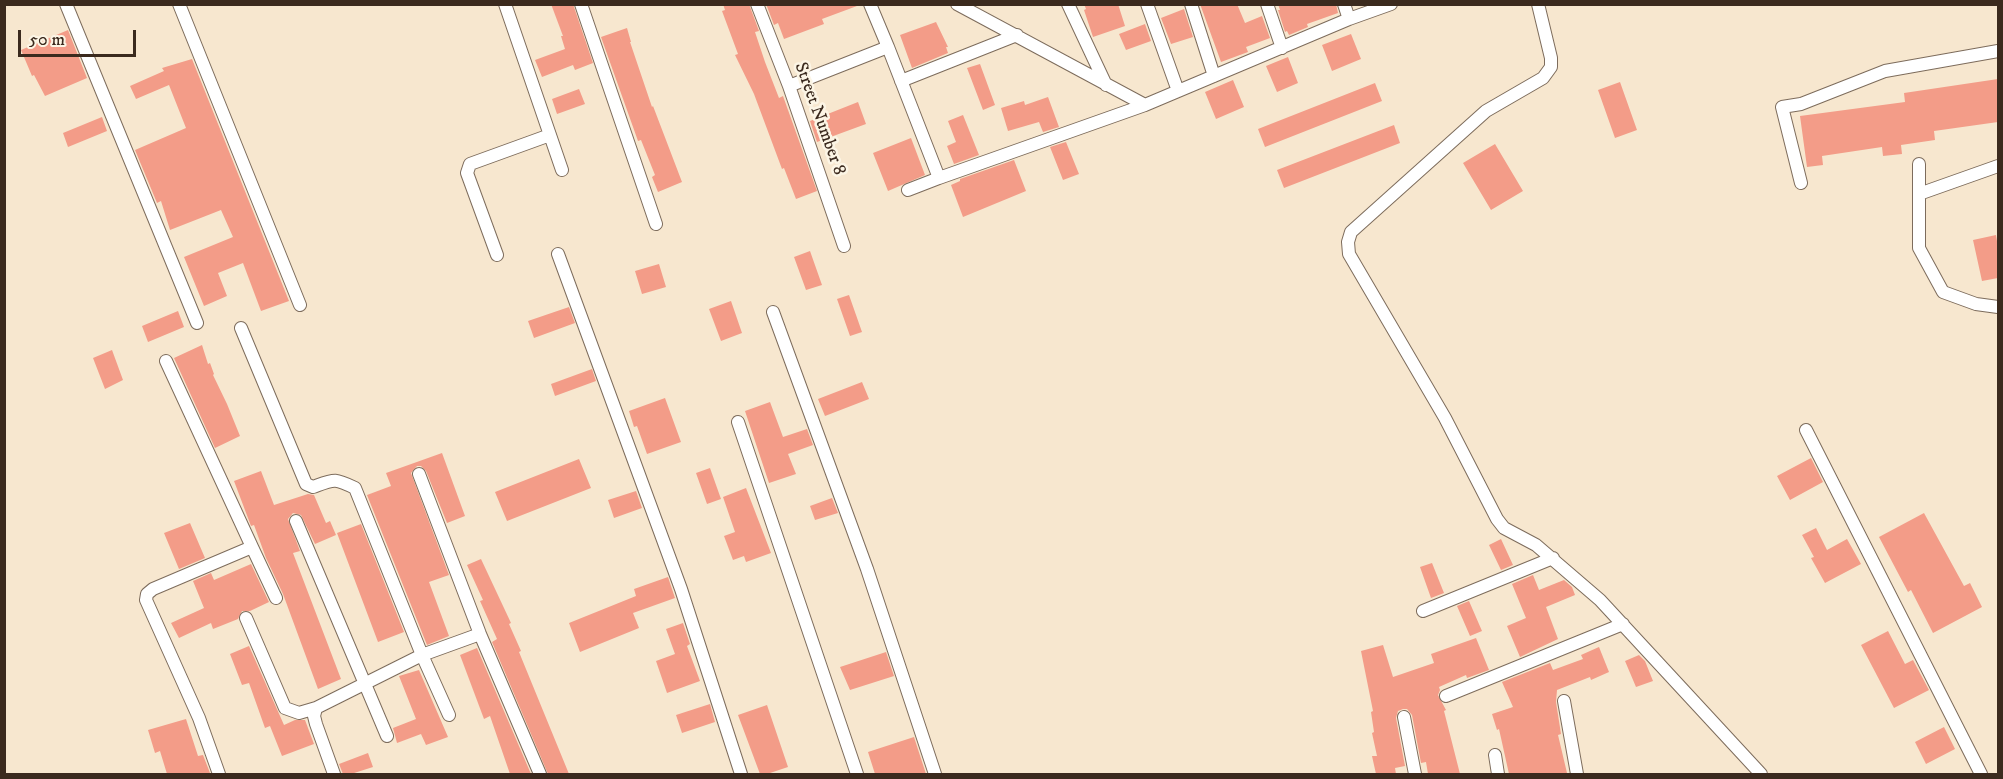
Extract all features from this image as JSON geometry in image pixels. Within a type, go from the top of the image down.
[{"type":"street","points":[[66,4],[197,324]]},
{"type":"street","points":[[179,4],[300,305]]},
{"type":"street","points":[[505,4],[562,170]]},
{"type":"street","points":[[580,4],[656,224]]},
{"type":"street","name":"Street Number 8","points":[[757,4],[789,86],[844,246]]},
{"type":"street","points":[[870,4],[939,178]]},
{"type":"street","points":[[1068,4],[1106,85]]},
{"type":"street","points":[[1147,4],[1178,91]]},
{"type":"street","points":[[1191,4],[1214,76]]},
{"type":"street","points":[[1267,4],[1282,48]]},
{"type":"street","points":[[1344,4],[1349,19]]},
{"type":"street","points":[[908,190],[1145,105],[1349,19],[1391,4]]},
{"type":"street","points":[[1538,4],[1551,58],[1551,68],[1543,78],[1486,111],[1351,232],[1348,243],[1349,254],[1445,418],[1497,519],[1504,528],[1527,538],[1600,600],[1761,774]]},
{"type":"street","points":[[967,6],[1145,105]]},
{"type":"street","points":[[901,81],[1017,35]]},
{"type":"street","points":[[789,86],[888,46]]},
{"type":"street","points":[[1801,183],[1782,107],[1801,104],[1886,71],[1998,51]]},
{"type":"street","points":[[497,255],[468,173],[470,164],[550,135]]},
{"type":"street","points":[[1919,164],[1919,248],[1943,292],[1976,304],[1998,307]]},
{"type":"street","points":[[1919,194],[1998,166]]},
{"type":"street","points":[[558,254],[681,590],[741,774]]},
{"type":"street","points":[[773,312],[867,569],[935,774]]},
{"type":"street","points":[[241,328],[306,484],[313,487],[333,480],[341,480],[355,488],[422,655],[449,715]]},
{"type":"street","points":[[166,362],[276,598]]},
{"type":"street","points":[[738,422],[856,774]]},
{"type":"street","points":[[1806,430],[1981,774]]},
{"type":"street","points":[[419,474],[480,634],[540,774]]},
{"type":"street","points":[[296,521],[387,736]]},
{"type":"street","points":[[219,774],[199,718],[146,600],[147,594],[153,590],[252,547]]},
{"type":"street","points":[[1423,611],[1553,558]]},
{"type":"street","points":[[246,618],[285,708],[299,713],[316,708],[365,685],[422,655],[480,634]]},
{"type":"street","points":[[1446,696],[1623,624]]},
{"type":"street","points":[[1564,701],[1577,774]]},
{"type":"street","points":[[316,708],[314,716],[316,724],[334,774]]},
{"type":"street","points":[[1404,717],[1415,774]]},
{"type":"street","points":[[1495,755],[1498,774]]},
{"type":"building","points":[[551,4],[573,4],[593,63],[575,70],[573,65],[542,77],[535,60],[565,49],[561,36],[563,36]]},
{"type":"building","points":[[723,4],[749,4],[759,31],[755,32],[765,62],[779,98],[783,96],[817,191],[796,199],[784,168],[782,169],[754,94],[735,55],[738,54],[722,11],[725,10]]},
{"type":"building","points":[[766,4],[857,4],[857,6],[822,19],[824,24],[784,39],[778,23],[774,25]]},
{"type":"building","points":[[1084,4],[1118,4],[1125,26],[1093,37]]},
{"type":"building","points":[[1200,4],[1237,4],[1245,23],[1262,16],[1270,38],[1246,47],[1248,52],[1221,62]]},
{"type":"building","points":[[1278,4],[1336,4],[1338,13],[1307,24],[1308,27],[1289,35],[1287,31],[1285,32]]},
{"type":"building","points":[[1184,9],[1193,37],[1171,44],[1161,18]]},
{"type":"building","points":[[936,22],[948,47],[946,47],[948,53],[912,68],[900,35]]},
{"type":"building","points":[[1145,24],[1151,41],[1126,50],[1119,34]]},
{"type":"building","points":[[627,28],[652,107],[682,182],[658,192],[652,177],[655,175],[641,140],[638,141],[601,37]]},
{"type":"building","points":[[68,30],[87,78],[45,96],[34,75],[32,76],[21,50]]},
{"type":"building","points":[[1351,34],[1361,59],[1332,71],[1322,45]]},
{"type":"building","points":[[1288,57],[1298,83],[1277,92],[1266,66]]},
{"type":"building","points":[[192,59],[289,301],[261,311],[243,263],[218,273],[227,296],[204,306],[184,257],[233,237],[221,210],[170,230],[161,201],[157,203],[135,150],[186,128],[169,85],[136,99],[130,86],[164,71],[162,68]]},
{"type":"building","points":[[980,64],[995,105],[983,110],[967,68]]},
{"type":"building","points":[[1998,79],[1998,122],[1934,131],[1935,140],[1901,145],[1902,154],[1883,156],[1882,147],[1822,156],[1823,165],[1807,167],[1800,116],[1905,102],[1904,93]]},
{"type":"building","points":[[1233,80],[1244,107],[1216,119],[1205,92]]},
{"type":"building","points":[[1620,82],[1637,130],[1615,138],[1598,90]]},
{"type":"building","points":[[1375,83],[1382,101],[1265,147],[1258,129]]},
{"type":"building","points":[[579,89],[585,104],[557,114],[552,99]]},
{"type":"building","points":[[1048,97],[1059,127],[1043,132],[1039,122],[1008,131],[1001,108],[1024,101],[1025,105]]},
{"type":"building","points":[[858,102],[866,124],[817,142],[810,121]]},
{"type":"building","points":[[963,115],[979,155],[954,164],[947,146],[956,142],[948,121]]},
{"type":"building","points":[[102,117],[107,131],[68,147],[63,133]]},
{"type":"building","points":[[1394,125],[1400,143],[1284,188],[1277,170]]},
{"type":"building","points":[[911,138],[925,175],[888,191],[873,153]]},
{"type":"building","points":[[1066,142],[1079,174],[1063,180],[1050,147]]},
{"type":"building","points":[[1495,144],[1523,191],[1491,210],[1463,163]]},
{"type":"building","points":[[1014,160],[1026,191],[963,217],[951,185],[960,179]]},
{"type":"building","points":[[1996,235],[1998,278],[1982,281],[1973,240]]},
{"type":"building","points":[[810,251],[822,285],[806,290],[794,257]]},
{"type":"building","points":[[659,264],[666,287],[642,294],[635,271]]},
{"type":"building","points":[[849,295],[862,332],[850,336],[837,299]]},
{"type":"building","points":[[731,301],[742,333],[721,341],[709,309]]},
{"type":"building","points":[[569,307],[575,323],[534,338],[528,321]]},
{"type":"building","points":[[178,311],[184,327],[148,342],[142,326]]},
{"type":"building","points":[[202,345],[240,436],[215,448],[174,358]]},
{"type":"building","points":[[112,350],[123,380],[105,389],[93,358]]},
{"type":"building","points":[[592,369],[596,381],[555,396],[551,384]]},
{"type":"building","points":[[862,382],[869,399],[825,416],[818,399]]},
{"type":"building","points":[[665,398],[681,442],[647,454],[629,411]]},
{"type":"building","points":[[770,402],[783,437],[807,429],[813,445],[788,454],[796,474],[769,483],[745,411]]},
{"type":"building","points":[[442,453],[465,516],[447,523],[426,471],[421,466],[417,466],[411,473],[449,575],[429,582],[449,636],[427,645],[367,495],[391,486],[386,473]]},
{"type":"building","points":[[1811,458],[1823,482],[1790,500],[1777,476]]},
{"type":"building","points":[[579,459],[591,488],[507,521],[495,492]]},
{"type":"building","points":[[710,468],[721,499],[707,504],[696,473]]},
{"type":"building","points":[[261,471],[274,505],[308,494],[314,495],[326,523],[330,521],[336,535],[315,544],[301,515],[293,513],[288,519],[300,551],[293,553],[341,679],[318,689],[283,594],[254,525],[251,526],[234,481]]},
{"type":"building","points":[[746,488],[771,553],[746,562],[744,556],[733,560],[724,536],[735,532],[723,497]]},
{"type":"building","points":[[636,491],[642,508],[614,518],[608,500]]},
{"type":"building","points":[[832,498],[838,513],[815,520],[810,506]]},
{"type":"building","points":[[1924,513],[1964,586],[1970,583],[1982,607],[1933,633],[1911,590],[1908,592],[1879,537]]},
{"type":"building","points":[[190,523],[205,558],[179,569],[164,533]]},
{"type":"building","points":[[361,524],[404,632],[378,642],[337,533]]},
{"type":"building","points":[[1816,528],[1827,550],[1847,539],[1861,564],[1825,583],[1811,558],[1814,557],[1802,535]]},
{"type":"building","points":[[1501,539],[1513,565],[1501,570],[1489,545]]},
{"type":"building","points":[[481,559],[511,623],[509,624],[521,651],[519,652],[569,774],[548,774],[492,642],[497,639],[467,565]]},
{"type":"building","points":[[1432,563],[1444,593],[1431,598],[1420,567]]},
{"type":"building","points":[[251,564],[269,602],[250,611],[242,611],[238,619],[213,629],[211,623],[179,638],[171,623],[204,608],[193,581],[211,573],[214,580]]},
{"type":"building","points":[[1533,575],[1539,590],[1564,580],[1572,587],[1575,595],[1546,607],[1558,639],[1520,657],[1507,626],[1526,618],[1512,584]]},
{"type":"building","points":[[668,577],[675,598],[633,613],[639,628],[580,652],[569,623],[636,596],[634,589]]},
{"type":"building","points":[[1469,601],[1482,631],[1470,636],[1457,606]]},
{"type":"building","points":[[683,623],[690,644],[687,646],[700,681],[667,693],[656,661],[675,654],[666,629]]},
{"type":"building","points":[[1888,631],[1905,664],[1913,660],[1929,690],[1894,708],[1861,645]]},
{"type":"building","points":[[1476,638],[1489,670],[1467,678],[1466,675],[1439,687],[1438,695],[1446,710],[1444,711],[1460,774],[1428,774],[1426,762],[1421,763],[1412,715],[1407,709],[1403,709],[1398,711],[1396,718],[1405,766],[1395,768],[1396,774],[1376,774],[1372,756],[1377,756],[1372,733],[1374,732],[1371,712],[1373,711],[1361,651],[1383,645],[1393,677],[1434,663],[1431,654]]},
{"type":"building","points":[[249,646],[284,725],[295,720],[305,720],[314,744],[282,756],[270,726],[265,728],[249,683],[242,685],[230,654]]},
{"type":"building","points":[[1599,647],[1609,672],[1557,690],[1556,702],[1561,734],[1558,735],[1567,773],[1509,774],[1499,729],[1497,730],[1492,714],[1513,707],[1502,682],[1550,663],[1553,670],[1583,659],[1581,655]]},
{"type":"building","points":[[477,648],[531,774],[510,774],[490,716],[484,719],[460,655]]},
{"type":"building","points":[[886,652],[894,676],[850,690],[840,667]]},
{"type":"building","points":[[1639,655],[1645,661],[1653,681],[1636,687],[1625,661]]},
{"type":"building","points":[[419,670],[448,737],[426,745],[421,734],[397,743],[393,728],[416,719],[399,676]]},
{"type":"building","points":[[710,704],[715,722],[682,733],[676,715]]},
{"type":"building","points":[[767,705],[788,767],[760,774],[738,715]]},
{"type":"building","points":[[186,719],[198,756],[203,755],[210,773],[167,774],[160,751],[155,753],[148,730]]},
{"type":"building","points":[[1944,727],[1955,749],[1926,764],[1915,742]]},
{"type":"building","points":[[914,737],[926,774],[875,774],[868,752]]},
{"type":"building","points":[[368,753],[373,767],[351,774],[343,774],[339,764]]}]
